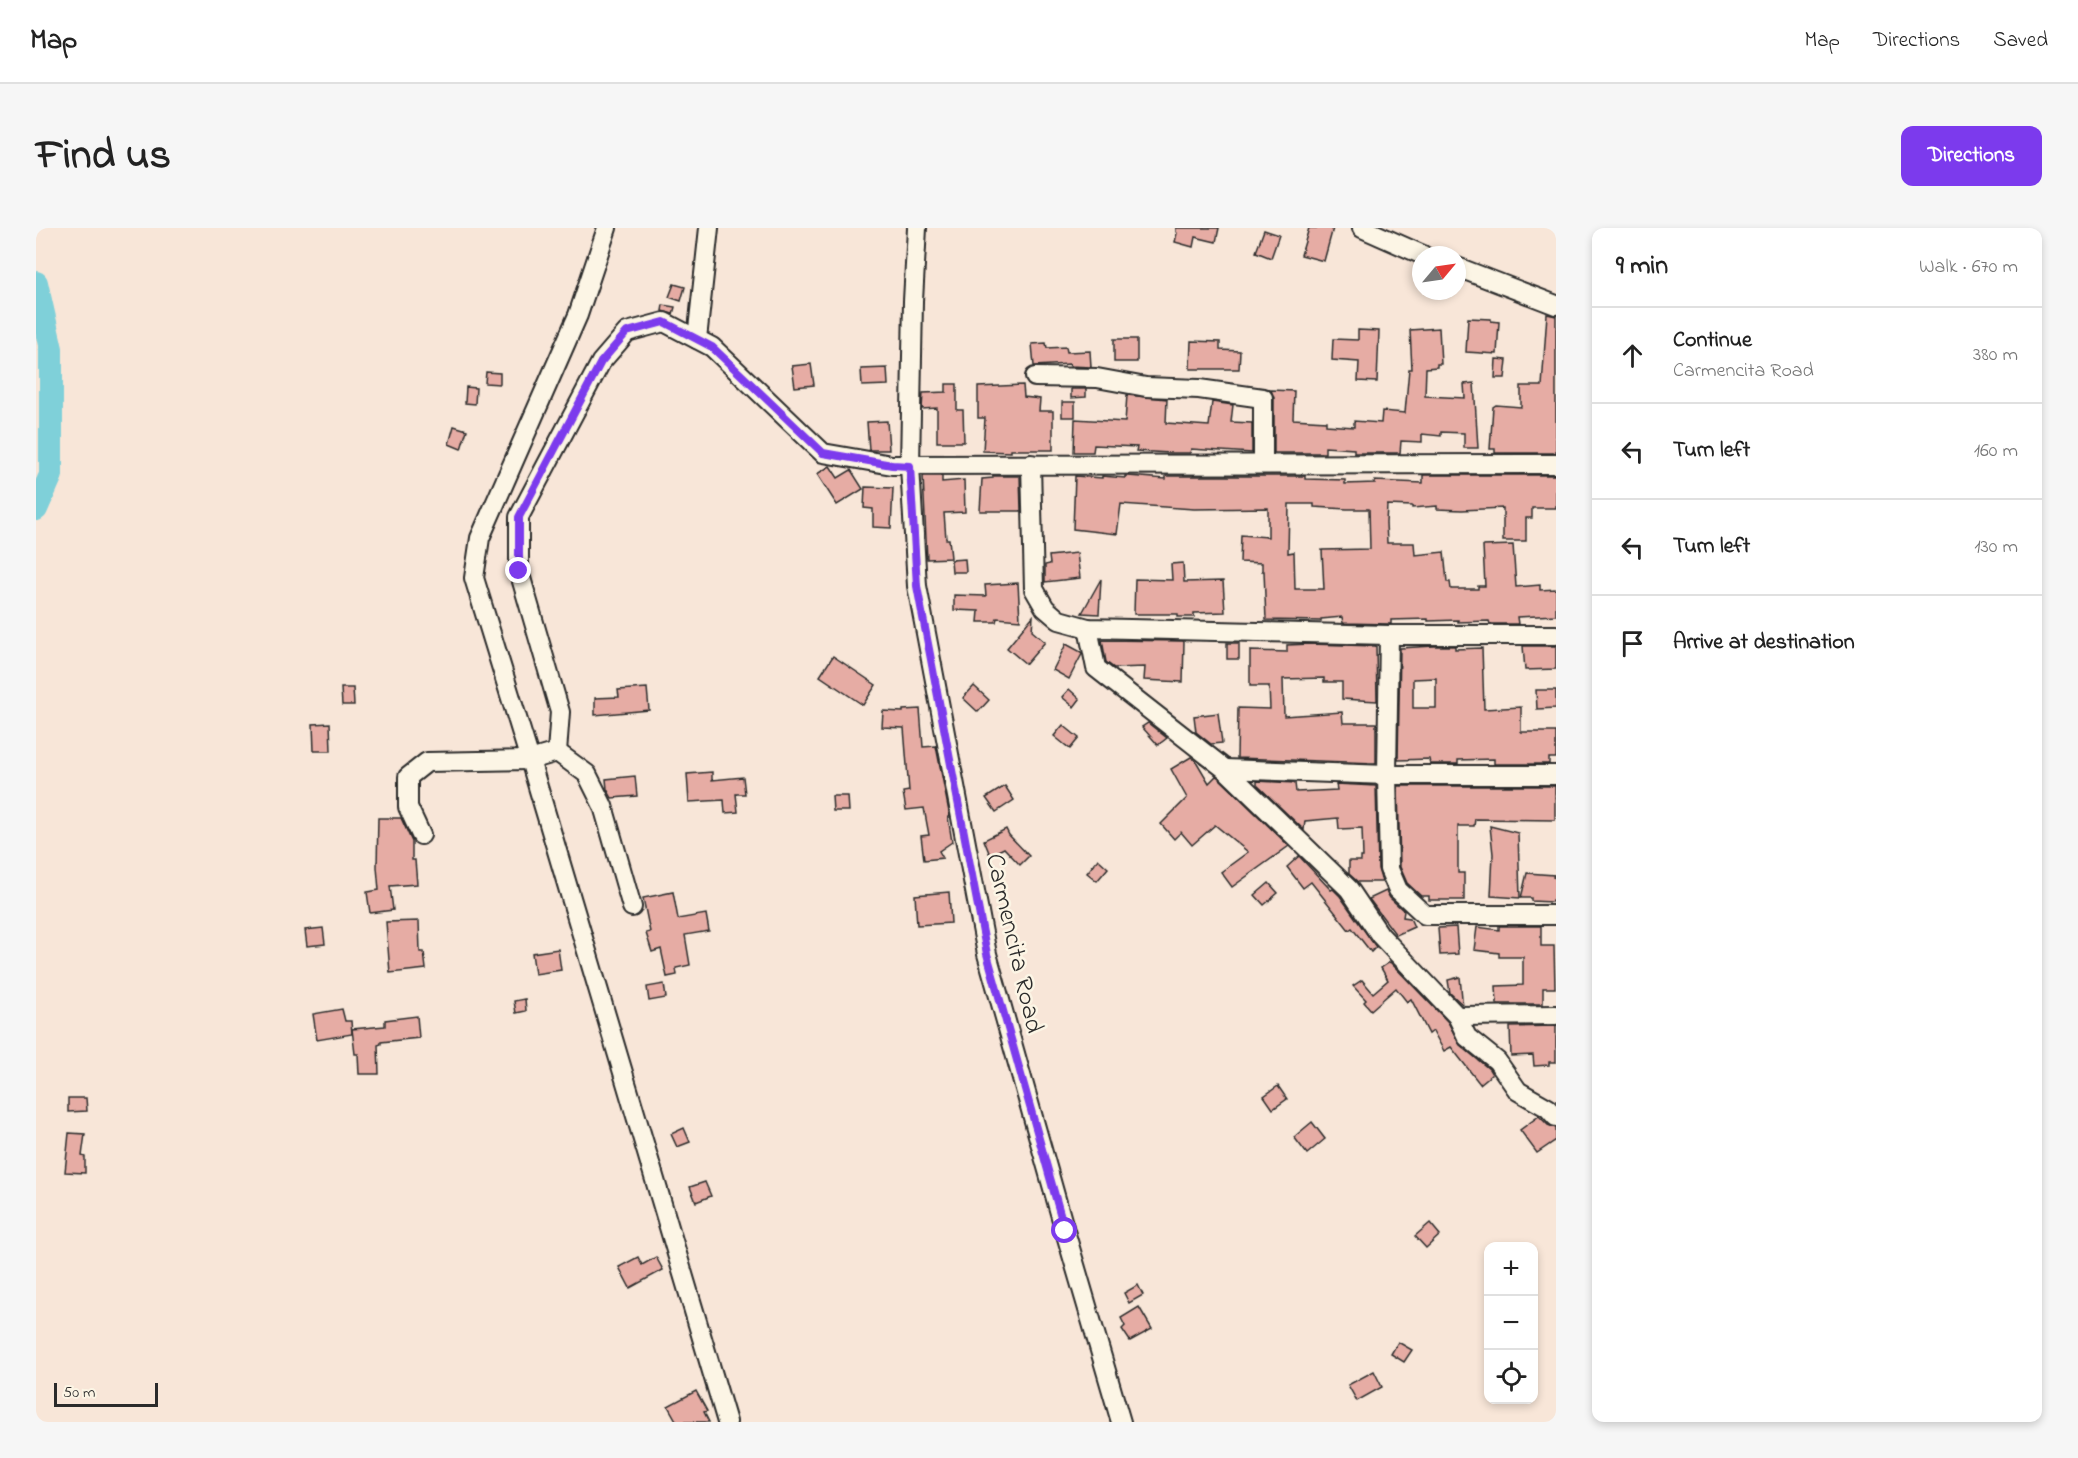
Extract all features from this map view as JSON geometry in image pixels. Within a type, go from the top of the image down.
[{"type":"street","points":[[607,228],[578,315],[480,538],[474,578],[727,1422]]},
{"type":"street","points":[[697,339],[709,228]]},
{"type":"street","name":"Carmencita Road","points":[[917,228],[913,301],[910,466],[917,586],[987,954],[1061,1219],[1121,1422]]},
{"type":"street","points":[[1362,228],[1412,250]]},
{"type":"street","points":[[1466,270],[1556,305]]},
{"type":"street","points":[[557,752],[560,712],[519,571],[519,517],[601,362],[627,332],[664,322],[712,347],[823,453],[892,465],[1556,465]]},
{"type":"street","points":[[1035,377],[1097,378],[1146,387],[1199,389],[1263,398],[1263,464]]},
{"type":"street","points":[[1031,464],[1034,589],[1045,608],[1059,620],[1088,628],[1389,635],[1556,635]]},
{"type":"street","points":[[1088,628],[1096,668],[1225,770],[1349,889],[1380,934],[1457,1016],[1467,1038],[1497,1061],[1518,1091],[1548,1108],[1556,1117]]},
{"type":"street","points":[[1389,635],[1387,775],[1389,869],[1398,890],[1425,915],[1556,915]]},
{"type":"street","points":[[421,836],[408,807],[408,777],[427,762],[530,760],[557,752]]},
{"type":"street","points":[[557,752],[587,774],[603,806],[632,907]]},
{"type":"street","points":[[1225,770],[1387,775],[1556,775]]},
{"type":"street","points":[[1457,1016],[1556,1015]]},
{"type":"building","points":[[1176,228],[1219,228],[1216,242],[1195,237],[1193,247],[1175,242]]},
{"type":"building","points":[[1309,228],[1333,228],[1324,261],[1301,255]]},
{"type":"building","points":[[1264,230],[1279,235],[1271,258],[1256,252]]},
{"type":"building","points":[[674,284],[685,287],[681,301],[669,297]]},
{"type":"building","points":[[663,305],[675,307],[673,314],[662,311]]},
{"type":"building","points":[[1547,314],[1556,316],[1556,453],[1495,453],[1495,449],[1490,449],[1493,407],[1496,405],[1521,407],[1521,386],[1542,386]]},
{"type":"building","points":[[1468,318],[1491,319],[1491,321],[1499,322],[1497,354],[1466,352]]},
{"type":"building","points":[[1439,328],[1441,364],[1437,364],[1437,367],[1426,368],[1425,396],[1465,398],[1464,384],[1474,383],[1478,448],[1464,448],[1464,433],[1441,432],[1441,436],[1422,434],[1422,442],[1401,441],[1400,453],[1354,453],[1354,449],[1325,447],[1325,453],[1274,453],[1274,398],[1271,390],[1294,391],[1293,419],[1326,421],[1326,425],[1354,427],[1354,421],[1381,423],[1382,411],[1405,413],[1409,369],[1412,369],[1410,330]]},
{"type":"building","points":[[1358,330],[1379,331],[1377,382],[1358,381],[1359,362],[1332,360],[1333,339],[1358,340]]},
{"type":"building","points":[[1114,339],[1137,339],[1137,362],[1114,362]]},
{"type":"building","points":[[1191,341],[1220,342],[1220,350],[1240,351],[1239,369],[1190,369]]},
{"type":"building","points":[[1046,343],[1047,348],[1066,347],[1067,352],[1090,351],[1091,367],[1070,366],[1069,364],[1034,366],[1032,344]]},
{"type":"building","points":[[1496,359],[1507,360],[1505,378],[1495,378]]},
{"type":"building","points":[[811,364],[814,385],[795,387],[792,366]]},
{"type":"building","points":[[887,368],[888,385],[862,386],[861,369]]},
{"type":"building","points":[[486,372],[500,373],[500,384],[485,383]]},
{"type":"building","points":[[946,384],[957,384],[957,410],[963,410],[964,442],[937,442],[937,408],[922,409],[923,393],[946,392]]},
{"type":"building","points":[[1023,385],[1024,397],[1040,399],[1039,411],[1053,411],[1053,450],[983,451],[985,418],[978,418],[978,387]]},
{"type":"building","points":[[466,387],[476,388],[475,404],[465,403]]},
{"type":"building","points":[[1071,389],[1086,389],[1086,397],[1071,398]]},
{"type":"building","points":[[1127,395],[1167,399],[1166,423],[1209,426],[1212,402],[1233,405],[1231,422],[1252,423],[1252,453],[1191,449],[1190,453],[1170,453],[1136,451],[1137,447],[1094,445],[1093,452],[1074,452],[1075,419],[1125,422]]},
{"type":"building","points":[[1062,402],[1075,402],[1075,417],[1062,417]]},
{"type":"building","points":[[887,421],[889,450],[869,450],[867,422]]},
{"type":"building","points":[[454,426],[467,430],[461,449],[449,444]]},
{"type":"building","points":[[830,466],[838,478],[851,470],[863,489],[837,505],[817,474]]},
{"type":"building","points":[[1423,475],[1556,475],[1556,508],[1532,508],[1532,518],[1526,518],[1526,541],[1503,541],[1503,508],[1462,510],[1437,509],[1437,506],[1412,508],[1412,506],[1387,505],[1386,523],[1387,543],[1414,543],[1415,555],[1444,552],[1447,582],[1450,582],[1451,589],[1478,589],[1478,586],[1485,586],[1483,546],[1513,545],[1516,587],[1540,585],[1540,590],[1556,589],[1556,615],[1517,617],[1518,624],[1490,624],[1489,621],[1428,621],[1428,619],[1391,620],[1391,624],[1343,623],[1342,617],[1321,619],[1321,621],[1266,620],[1262,563],[1240,562],[1241,535],[1268,537],[1268,508],[1194,509],[1121,504],[1117,534],[1073,529],[1075,476],[1166,479],[1166,476],[1305,476],[1305,479],[1345,480],[1345,484],[1375,483],[1375,481],[1423,483]],"holes":[[[1289,504],[1314,504],[1314,507],[1369,509],[1370,549],[1322,550],[1324,589],[1295,589],[1294,552],[1288,553]]]},
{"type":"building","points":[[923,476],[942,476],[942,482],[964,480],[965,512],[944,513],[946,539],[949,539],[951,558],[927,559]]},
{"type":"building","points":[[993,476],[1020,476],[1021,511],[980,511],[982,479],[993,478]]},
{"type":"building","points":[[865,487],[893,488],[891,528],[873,527],[873,509],[864,508]]},
{"type":"building","points":[[1077,553],[1080,578],[1045,582],[1045,565],[1050,564],[1049,556]]},
{"type":"building","points":[[965,559],[966,572],[952,572],[951,560]]},
{"type":"building","points":[[1183,563],[1184,582],[1223,581],[1225,612],[1194,613],[1194,617],[1178,617],[1178,614],[1134,614],[1135,579],[1172,580],[1171,564]]},
{"type":"building","points":[[1101,579],[1099,614],[1082,613]]},
{"type":"building","points":[[1018,583],[1020,620],[997,618],[996,622],[978,622],[979,611],[954,610],[954,595],[986,596],[985,585]]},
{"type":"building","points":[[1033,616],[1032,631],[1045,642],[1026,664],[1007,648]]},
{"type":"building","points":[[1102,640],[1184,641],[1183,682],[1144,680],[1145,667],[1114,668],[1106,662]]},
{"type":"building","points":[[1227,643],[1239,643],[1239,659],[1227,659]]},
{"type":"building","points":[[1066,644],[1082,654],[1069,679],[1053,670]]},
{"type":"building","points":[[1287,645],[1376,646],[1377,701],[1342,699],[1342,682],[1324,682],[1324,678],[1283,679],[1284,716],[1342,712],[1343,723],[1376,723],[1376,763],[1237,758],[1238,708],[1270,709],[1269,686],[1250,686],[1250,651],[1287,652]]},
{"type":"building","points":[[1455,646],[1455,649],[1482,648],[1484,709],[1521,707],[1521,732],[1556,732],[1556,758],[1549,758],[1549,764],[1494,764],[1494,759],[1458,760],[1458,764],[1430,764],[1429,759],[1398,760],[1400,648]],"holes":[[[1436,678],[1436,708],[1413,708],[1413,679]]]},
{"type":"building","points":[[1523,646],[1556,646],[1556,669],[1525,670]]},
{"type":"building","points":[[833,656],[876,685],[863,705],[820,676]]},
{"type":"building","points":[[974,686],[989,700],[978,712],[963,698]]},
{"type":"building","points":[[341,688],[353,688],[354,705],[342,705]]},
{"type":"building","points":[[647,688],[649,710],[595,715],[595,698],[619,697],[618,690]]},
{"type":"building","points":[[1069,689],[1080,699],[1074,707],[1062,697]]},
{"type":"building","points":[[1536,690],[1556,690],[1556,708],[1537,709]]},
{"type":"building","points":[[920,709],[923,747],[936,746],[950,817],[948,817],[952,842],[939,851],[943,858],[924,860],[921,836],[929,835],[924,808],[906,810],[903,792],[909,791],[904,728],[882,727],[883,711],[903,712],[903,710]]},
{"type":"building","points":[[1218,713],[1222,743],[1211,744],[1196,732],[1194,716]]},
{"type":"building","points":[[330,723],[331,751],[314,751],[313,724]]},
{"type":"building","points":[[1148,723],[1167,738],[1158,745],[1142,727]]},
{"type":"building","points":[[1063,725],[1079,738],[1070,749],[1054,736]]},
{"type":"building","points":[[1191,757],[1196,761],[1209,783],[1216,776],[1218,777],[1289,846],[1232,887],[1221,872],[1248,852],[1215,825],[1192,845],[1181,832],[1174,839],[1161,824],[1187,798],[1171,769]]},
{"type":"building","points":[[712,772],[712,780],[743,777],[745,794],[736,794],[738,812],[725,813],[724,800],[689,802],[687,774]]},
{"type":"building","points":[[635,776],[637,796],[612,798],[607,789],[606,779]]},
{"type":"building","points":[[1257,781],[1295,783],[1296,792],[1337,790],[1336,784],[1376,786],[1378,869],[1382,882],[1358,882],[1349,874],[1349,861],[1361,861],[1363,857],[1362,828],[1339,829],[1338,818],[1305,821],[1304,830],[1257,785]]},
{"type":"building","points":[[1005,786],[1014,800],[996,812],[986,798]]},
{"type":"building","points":[[1398,786],[1555,786],[1555,820],[1475,819],[1474,826],[1458,826],[1458,873],[1464,873],[1464,900],[1429,900],[1429,896],[1421,896],[1407,883],[1400,867]]},
{"type":"building","points":[[832,796],[848,796],[849,811],[833,811]]},
{"type":"building","points":[[378,818],[401,818],[412,842],[412,860],[415,860],[417,884],[390,886],[393,910],[370,913],[367,892],[379,890]]},
{"type":"building","points":[[1490,826],[1518,833],[1520,898],[1491,896],[1493,854]]},
{"type":"building","points":[[1006,829],[1029,856],[1020,865],[1004,848],[990,855],[984,840]]},
{"type":"building","points":[[1299,856],[1331,890],[1333,889],[1340,896],[1376,947],[1371,952],[1352,928],[1349,930],[1311,882],[1303,888],[1287,867]]},
{"type":"building","points":[[1098,859],[1108,868],[1097,881],[1087,873]]},
{"type":"building","points":[[1527,873],[1554,875],[1556,900],[1552,902],[1531,901],[1531,898],[1521,898]]},
{"type":"building","points":[[1269,883],[1278,893],[1264,905],[1255,895]]},
{"type":"building","points":[[1386,891],[1404,911],[1403,917],[1410,918],[1414,927],[1396,935],[1369,899]]},
{"type":"building","points":[[673,892],[678,919],[706,914],[709,931],[685,935],[690,965],[676,968],[677,975],[667,977],[661,949],[652,952],[646,933],[650,932],[643,898]]},
{"type":"building","points":[[949,892],[951,923],[917,925],[915,895]]},
{"type":"building","points":[[419,921],[420,952],[424,952],[426,969],[390,973],[386,922]]},
{"type":"building","points":[[1499,926],[1541,926],[1541,946],[1554,946],[1555,988],[1543,988],[1543,1004],[1497,1004],[1496,986],[1523,985],[1523,957],[1499,957],[1499,953],[1474,950],[1477,927],[1499,930]]},
{"type":"building","points":[[1456,927],[1458,954],[1440,955],[1438,928]]},
{"type":"building","points":[[323,928],[325,944],[307,946],[305,930]]},
{"type":"building","points":[[558,949],[561,970],[535,974],[532,953]]},
{"type":"building","points":[[1390,962],[1448,1022],[1460,1045],[1489,1069],[1492,1074],[1480,1084],[1451,1047],[1444,1051],[1433,1031],[1429,1034],[1411,999],[1407,1002],[1396,988],[1371,1010],[1364,1002],[1366,1000],[1353,986],[1362,980],[1373,993],[1388,980],[1381,968]]},
{"type":"building","points":[[1460,977],[1463,1005],[1450,993],[1448,980]]},
{"type":"building","points":[[664,984],[666,998],[649,1001],[647,987]]},
{"type":"building","points":[[525,999],[526,1011],[516,1013],[514,1001]]},
{"type":"building","points":[[342,1009],[345,1021],[351,1021],[352,1034],[317,1040],[313,1014]]},
{"type":"building","points":[[417,1016],[419,1038],[381,1042],[378,1045],[379,1074],[359,1074],[358,1054],[355,1054],[352,1029],[385,1026],[385,1020]]},
{"type":"building","points":[[1556,1026],[1556,1062],[1534,1066],[1533,1055],[1511,1056],[1510,1027]]},
{"type":"building","points":[[1278,1086],[1287,1099],[1273,1109],[1264,1096]]},
{"type":"building","points":[[68,1098],[86,1098],[87,1111],[68,1112]]},
{"type":"building","points":[[1539,1116],[1548,1125],[1556,1128],[1556,1140],[1537,1153],[1520,1130]]},
{"type":"building","points":[[1312,1122],[1325,1139],[1307,1154],[1294,1137]]},
{"type":"building","points":[[684,1128],[690,1142],[677,1147],[671,1134]]},
{"type":"building","points":[[69,1133],[85,1134],[82,1156],[85,1157],[85,1173],[65,1172]]},
{"type":"building","points":[[705,1182],[711,1196],[696,1202],[690,1187]]},
{"type":"building","points":[[1430,1223],[1440,1235],[1426,1248],[1415,1236]]},
{"type":"building","points":[[638,1257],[642,1265],[656,1257],[663,1270],[630,1288],[619,1267]]},
{"type":"building","points":[[1138,1285],[1143,1295],[1129,1303],[1124,1293]]},
{"type":"building","points":[[1139,1307],[1152,1329],[1130,1341],[1122,1329],[1125,1326],[1121,1318]]},
{"type":"building","points":[[1398,1342],[1412,1350],[1404,1362],[1391,1354]]},
{"type":"building","points":[[1374,1371],[1382,1387],[1357,1401],[1348,1385]]},
{"type":"building","points":[[696,1391],[707,1411],[704,1412],[709,1422],[677,1422],[668,1406]]},
{"type":"waterway","points":[[36,283],[51,349],[51,475],[36,509]]},
{"type":"route","points":[[519,571],[519,517],[601,362],[627,332],[664,322],[712,347],[823,453],[910,466],[917,586],[987,954],[1065,1231]]}]
